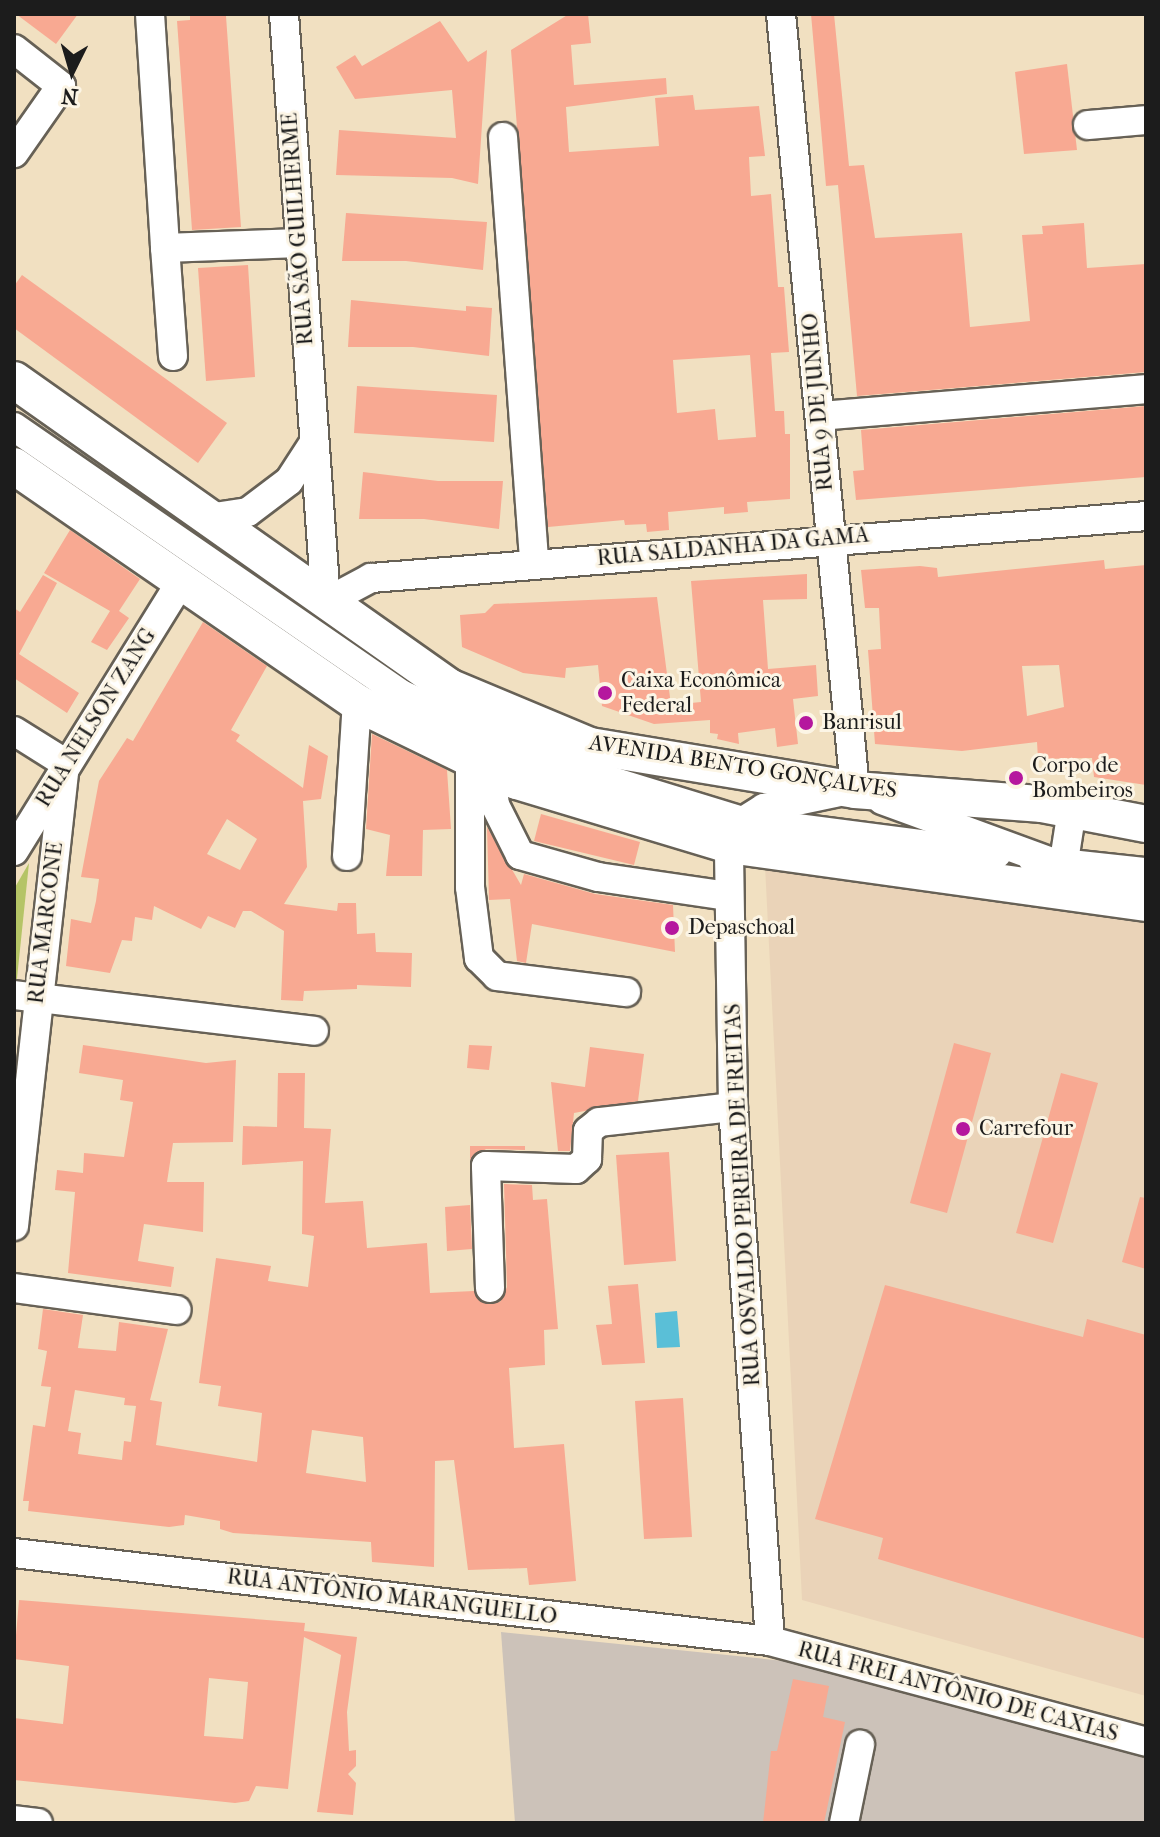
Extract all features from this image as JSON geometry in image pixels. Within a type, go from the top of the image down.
[{"type":"main road","name":"AVENIDA BENTO GONÇALVES","points":[[14,380],[449,687],[590,746],[855,790],[1072,810],[1146,824]]},
{"type":"main road","points":[[14,466],[179,585],[357,703],[517,781],[736,833],[1057,872],[1146,903]]},
{"type":"street","points":[[150,14],[173,356]]},
{"type":"street","name":"RUA SÃO GUILHERME","points":[[284,14],[326,602]]},
{"type":"street","name":"RUA 9 DE JUNHO","points":[[781,14],[855,790]]},
{"type":"street","points":[[14,49],[61,86],[14,153]]},
{"type":"street","points":[[1088,125],[1146,120]]},
{"type":"street","points":[[503,137],[534,564]]},
{"type":"street","points":[[165,248],[299,243]]},
{"type":"street","points":[[820,416],[1146,389]]},
{"type":"street","points":[[14,403],[86,428]]},
{"type":"street","points":[[14,427],[403,695],[553,763],[736,833],[764,808],[855,790],[1057,872],[1146,872]]},
{"type":"street","points":[[208,518],[248,512],[289,481],[313,444]]},
{"type":"street","points":[[14,454],[45,489]]},
{"type":"street","name":"RUA SALDANHA DA GAMA","points":[[326,602],[371,578],[831,538],[1146,516]]},
{"type":"street","name":"RUA NELSON ZANG","points":[[14,851],[65,763],[179,585]]},
{"type":"street","points":[[347,856],[357,703]]},
{"type":"street","points":[[14,731],[65,763]]},
{"type":"street","points":[[481,762],[495,805],[520,855],[598,877],[729,896]]},
{"type":"street","points":[[481,762],[470,887],[479,958],[497,976],[626,992]]},
{"type":"street","name":"RUA MARCONE","points":[[14,1226],[25,996],[65,763]]},
{"type":"street","points":[[1057,872],[1072,810]]},
{"type":"street","name":"RUA OSVALDO PEREIRA DE FREITAS","points":[[736,833],[729,896],[733,1107],[770,1641]]},
{"type":"street","points":[[25,996],[314,1031]]},
{"type":"street","points":[[490,1288],[486,1166],[576,1169],[587,1159],[588,1131],[599,1122],[733,1107]]},
{"type":"street","points":[[14,1288],[177,1310]]},
{"type":"street","name":"RUA ANTÔNIO MARANGUELLO","points":[[14,1553],[770,1641]]},
{"type":"street","name":"RUA FREI ANTÔNIO DE CAXIAS","points":[[770,1641],[1146,1742]]},
{"type":"street","points":[[844,1823],[860,1745]]},
{"type":"street","points":[[14,1820],[38,1823]]},
{"type":"shaded area","name":"Carrefour","points":[[765,866],[1146,909],[1146,1696],[802,1600]]},
{"type":"shaded area","points":[[501,1632],[824,1665],[1146,1754],[1146,1823],[515,1823]]},
{"type":"green space","points":[[29,863],[14,1007],[14,889]]},
{"type":"water","points":[[677,1311],[680,1347],[657,1348],[655,1313]]},
{"type":"building","points":[[16,14],[78,14],[56,44]]},
{"type":"building","points":[[190,14],[226,16],[241,227],[192,230],[177,21],[190,20]]},
{"type":"building","points":[[569,14],[588,14],[591,43],[571,45],[574,85],[666,78],[667,94],[566,107],[569,152],[659,146],[655,98],[693,95],[695,110],[759,106],[765,156],[749,157],[751,196],[771,194],[778,287],[784,287],[789,352],[771,353],[775,411],[784,411],[785,434],[790,434],[790,499],[747,502],[748,512],[724,514],[724,507],[668,512],[669,530],[647,532],[646,524],[625,525],[624,520],[548,527],[511,50]],"holes":[[[750,355],[756,437],[718,440],[715,409],[677,413],[673,360]]]},
{"type":"building","points":[[811,14],[834,14],[849,166],[864,165],[875,238],[962,233],[970,327],[1030,321],[1022,235],[1043,234],[1042,226],[1084,223],[1087,268],[1146,264],[1146,372],[857,396],[838,185],[826,186]]},
{"type":"building","points":[[440,21],[468,62],[487,50],[478,184],[452,178],[336,175],[339,130],[456,138],[452,90],[355,99],[336,67],[355,55],[362,66]]},
{"type":"building","points":[[1067,64],[1077,150],[1024,154],[1015,72]]},
{"type":"building","points":[[346,213],[487,222],[483,270],[406,261],[342,261]]},
{"type":"building","points":[[248,265],[255,377],[206,381],[198,268]]},
{"type":"building","points":[[22,275],[227,423],[198,463],[14,328],[14,286]]},
{"type":"building","points":[[351,300],[466,311],[466,306],[492,308],[489,356],[413,347],[348,347]]},
{"type":"building","points":[[357,386],[497,395],[494,442],[354,433]]},
{"type":"building","points":[[1146,406],[1146,477],[856,500],[853,471],[864,470],[861,430]]},
{"type":"building","points":[[363,472],[438,481],[503,481],[499,529],[424,519],[359,519]]},
{"type":"building","points":[[70,530],[140,579],[119,611],[129,618],[107,650],[91,642],[110,611],[44,573]]},
{"type":"building","points":[[1104,560],[1105,569],[1146,565],[1146,785],[1094,777],[1092,758],[1038,759],[1037,742],[962,751],[875,744],[868,650],[881,649],[879,608],[865,608],[861,570],[920,566],[937,568],[938,577]],"holes":[[[1059,665],[1064,707],[1027,716],[1022,666]]]},
{"type":"building","points":[[807,574],[807,599],[763,600],[768,669],[816,665],[818,696],[793,699],[798,744],[777,747],[775,728],[738,733],[739,744],[717,739],[718,734],[710,733],[710,720],[654,724],[602,706],[598,665],[566,668],[565,678],[523,673],[462,647],[460,615],[485,613],[494,604],[657,597],[671,705],[701,702],[691,581]]},
{"type":"building","points":[[43,575],[57,583],[19,654],[79,693],[67,713],[14,678],[14,608],[20,612]]},
{"type":"building","points":[[203,622],[267,666],[231,730],[240,735],[236,741],[303,788],[309,745],[328,756],[321,799],[303,801],[307,867],[284,904],[337,911],[338,903],[356,903],[357,934],[375,933],[376,952],[412,953],[411,987],[357,985],[357,989],[304,991],[303,1001],[281,1000],[284,931],[251,911],[243,911],[235,928],[208,916],[201,929],[154,906],[152,920],[135,917],[132,941],[122,940],[110,973],[66,966],[71,919],[91,923],[96,901],[99,879],[81,877],[99,781],[127,738],[133,741]],"holes":[[[227,819],[257,839],[240,870],[207,854]]]},
{"type":"building","points":[[372,734],[447,770],[451,829],[423,830],[422,876],[386,876],[390,835],[366,829]]},
{"type":"building","points":[[541,814],[640,842],[634,865],[534,841]]},
{"type":"building","points":[[487,827],[521,885],[524,874],[595,894],[673,905],[675,952],[532,924],[526,963],[517,961],[510,899],[489,900]]},
{"type":"building","points":[[954,1043],[991,1053],[947,1213],[910,1203]]},
{"type":"building","points":[[83,1045],[206,1063],[236,1060],[233,1142],[173,1143],[167,1182],[204,1182],[203,1232],[144,1224],[138,1261],[174,1267],[171,1287],[68,1273],[75,1192],[55,1190],[57,1170],[83,1173],[84,1153],[124,1157],[133,1102],[120,1100],[123,1080],[79,1073]]},
{"type":"building","points":[[469,1045],[492,1046],[489,1070],[467,1068]]},
{"type":"building","points":[[590,1047],[644,1054],[638,1101],[574,1113],[570,1151],[558,1151],[551,1082],[585,1087]]},
{"type":"building","points":[[278,1073],[305,1073],[304,1128],[331,1129],[325,1203],[363,1201],[367,1248],[427,1243],[430,1293],[474,1291],[483,1303],[500,1302],[507,1287],[504,1184],[532,1185],[533,1200],[547,1199],[558,1329],[544,1330],[545,1365],[509,1368],[514,1448],[564,1444],[576,1581],[529,1585],[527,1568],[468,1570],[454,1460],[435,1461],[434,1567],[372,1562],[371,1542],[233,1533],[220,1529],[220,1521],[185,1515],[184,1525],[169,1527],[28,1511],[29,1501],[23,1501],[33,1425],[45,1427],[51,1387],[41,1386],[47,1351],[38,1349],[43,1309],[83,1315],[78,1348],[116,1351],[119,1322],[168,1329],[150,1400],[162,1402],[156,1445],[257,1462],[262,1413],[218,1406],[221,1386],[199,1383],[216,1258],[271,1266],[268,1281],[308,1287],[314,1236],[302,1234],[303,1161],[242,1165],[243,1126],[277,1127]],"holes":[[[75,1390],[125,1398],[124,1405],[136,1406],[131,1442],[124,1441],[122,1460],[78,1454],[81,1433],[68,1431]],[[312,1430],[363,1437],[366,1482],[306,1473]]]},
{"type":"building","points":[[1061,1073],[1098,1083],[1053,1243],[1016,1233]]},
{"type":"building","points":[[470,1146],[525,1146],[525,1150],[486,1149],[470,1160]]},
{"type":"building","points":[[669,1152],[676,1261],[624,1265],[616,1155]]},
{"type":"building","points":[[1140,1197],[1146,1198],[1146,1269],[1122,1262]]},
{"type":"building","points":[[470,1205],[472,1249],[447,1251],[445,1207]]},
{"type":"building","points":[[638,1284],[645,1363],[602,1365],[596,1325],[612,1324],[608,1286]]},
{"type":"building","points":[[885,1285],[1083,1337],[1087,1319],[1146,1335],[1146,1639],[878,1559],[883,1538],[815,1519]]},
{"type":"building","points":[[683,1398],[692,1537],[644,1539],[635,1401]]},
{"type":"building","points":[[19,1600],[305,1623],[304,1631],[357,1637],[347,1712],[349,1751],[356,1750],[356,1766],[348,1774],[356,1783],[353,1815],[317,1812],[341,1655],[304,1637],[288,1789],[256,1786],[249,1801],[235,1803],[14,1780],[14,1718],[63,1724],[69,1666],[14,1659]],"holes":[[[209,1678],[248,1682],[243,1739],[204,1736]]]},
{"type":"building","points":[[793,1679],[829,1686],[823,1717],[845,1722],[824,1823],[763,1823],[771,1751],[777,1751]]},
{"type":"place","name":"Caixa Econômica Federal","points":[[605,693]]},
{"type":"place","name":"Banrisul","points":[[806,723]]},
{"type":"place","name":"Corpo de Bombeiros","points":[[1016,778]]},
{"type":"place","name":"Depaschoal","points":[[672,928]]},
{"type":"place","name":"Carrefour","points":[[963,1129]]}]
